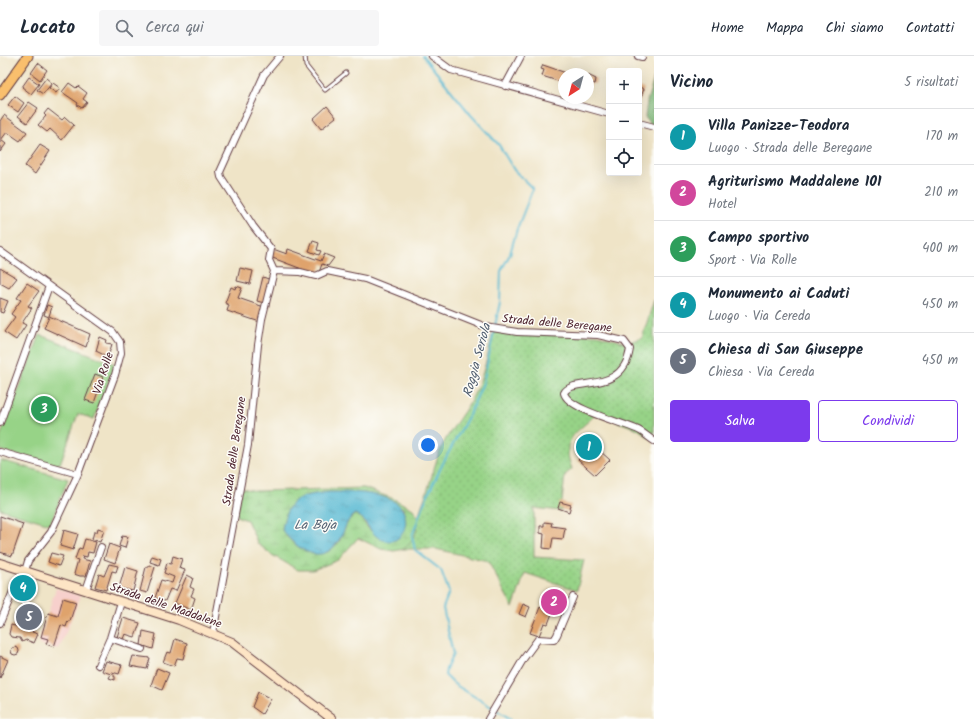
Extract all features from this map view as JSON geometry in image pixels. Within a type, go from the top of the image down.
[{"type":"main road","points":[[0,95],[28,56]]},
{"type":"street","name":"Strada delle Beregane","points":[[213,634],[248,445],[262,319],[274,271],[269,260],[271,249],[253,226],[221,177],[220,172],[264,75],[280,56]]},
{"type":"street","points":[[432,56],[451,70],[606,113]]},
{"type":"street","points":[[505,86],[521,56]]},
{"type":"street","points":[[642,124],[654,127]]},
{"type":"street","name":"Via Rolle","points":[[0,251],[113,332],[121,347],[115,375],[78,474],[60,515],[43,544],[28,561],[25,571],[16,584],[0,623]]},
{"type":"street","name":"Strada delle Beregane","points":[[274,271],[300,272],[316,276],[327,271],[365,279],[492,328],[517,332],[598,335],[614,338],[627,343],[630,348],[628,357],[621,371],[611,378],[596,384],[569,388],[564,393],[565,397],[575,405],[638,429],[654,441]]},
{"type":"street","points":[[0,423],[49,286]]},
{"type":"street","points":[[0,452],[78,474]]},
{"type":"street","points":[[86,590],[101,547]]},
{"type":"street","name":"Strada delle Maddalene","points":[[0,562],[179,620],[232,642],[332,719]]},
{"type":"street","points":[[488,719],[524,658],[538,639],[554,640],[573,597]]},
{"type":"street","points":[[98,665],[110,638],[121,602]]},
{"type":"street","points":[[110,638],[142,649]]},
{"type":"lane","points":[[305,56],[306,67],[325,90],[346,73]]},
{"type":"shaded area","points":[[56,588],[81,596],[59,649],[38,644]]},
{"type":"green space","points":[[654,78],[654,127],[651,126],[645,117],[647,101]]},
{"type":"green space","points":[[654,300],[654,441],[638,429],[596,414],[576,432],[569,443],[569,459],[572,469],[565,475],[561,511],[534,508],[534,557],[584,560],[577,590],[525,573],[513,608],[488,561],[436,549],[404,549],[414,534],[420,511],[442,446],[468,405],[480,382],[494,329],[598,335],[627,343],[642,338]]},
{"type":"green space","points":[[40,335],[115,364],[94,419],[78,414],[60,464],[57,464],[55,467],[0,450],[0,437]]},
{"type":"green space","points":[[0,460],[68,479],[50,524],[0,509]]},
{"type":"green space","points":[[241,488],[257,491],[364,488],[394,499],[413,509],[418,517],[416,532],[411,542],[404,549],[394,551],[381,549],[358,538],[338,560],[313,570],[298,570],[272,555],[258,544],[247,520],[236,516]],"holes":[[[329,492],[359,493],[378,496],[396,503],[404,509],[380,538],[368,528],[359,516],[355,514],[348,521],[339,542],[328,552],[307,550],[297,546],[282,530],[287,511],[296,500],[310,495]]]},
{"type":"water","name":"La Boja","points":[[329,492],[371,494],[387,498],[395,502],[401,507],[406,520],[403,533],[399,538],[393,541],[386,541],[376,536],[363,520],[355,514],[352,516],[341,537],[332,548],[325,553],[309,553],[294,544],[282,530],[284,519],[287,511],[296,500],[310,495]]},
{"type":"building","points":[[38,63],[47,70],[40,80],[31,73]]},
{"type":"building","points":[[543,65],[558,70],[558,81],[542,76],[544,70],[541,69]]},
{"type":"building","points":[[29,77],[39,84],[31,94],[22,87]]},
{"type":"building","points":[[46,78],[52,83],[43,94],[37,90]]},
{"type":"building","points":[[53,83],[60,88],[56,93],[49,88]]},
{"type":"building","points":[[69,83],[76,88],[78,86],[87,93],[83,99],[87,102],[82,108],[77,105],[78,103],[62,92]]},
{"type":"building","points":[[15,96],[24,103],[18,112],[8,105]]},
{"type":"building","points":[[29,102],[38,108],[27,123],[18,116]]},
{"type":"building","points":[[327,106],[336,117],[321,129],[313,119]]},
{"type":"building","points":[[48,109],[62,120],[65,117],[74,125],[62,140],[50,129],[47,132],[38,125],[46,116],[44,114]]},
{"type":"building","points":[[4,115],[27,132],[20,141],[7,132],[1,140],[6,144],[0,152],[0,121]]},
{"type":"building","points":[[40,145],[50,151],[35,174],[25,166]]},
{"type":"building","points":[[313,241],[319,243],[317,250],[321,251],[319,255],[309,251]]},
{"type":"building","points":[[273,249],[287,254],[288,249],[321,261],[324,254],[334,258],[328,266],[322,264],[318,275],[270,257]]},
{"type":"building","points":[[0,268],[17,278],[9,288],[0,283]]},
{"type":"building","points":[[240,268],[253,271],[250,284],[237,281]]},
{"type":"building","points":[[263,277],[271,280],[264,303],[257,301]]},
{"type":"building","points":[[27,283],[39,291],[28,306],[32,308],[22,323],[26,325],[16,340],[4,332],[15,317],[11,314],[21,300],[17,298]]},
{"type":"building","points":[[236,286],[242,288],[238,298],[264,307],[260,322],[227,311],[229,305],[225,303],[231,287],[235,289]]},
{"type":"building","points":[[0,298],[8,301],[3,313],[0,312]]},
{"type":"building","points":[[47,305],[52,307],[49,316],[90,334],[86,347],[44,328],[49,317],[44,315]]},
{"type":"building","points":[[100,337],[107,340],[106,343],[112,344],[108,357],[96,351]]},
{"type":"building","points":[[95,374],[103,377],[94,403],[85,400]]},
{"type":"building","points":[[589,441],[610,460],[595,475],[578,460],[580,458],[576,454]]},
{"type":"building","points":[[560,502],[571,505],[569,512],[558,508]]},
{"type":"building","points":[[0,516],[23,524],[12,556],[0,552]]},
{"type":"building","points":[[544,522],[552,523],[551,526],[565,528],[563,539],[553,538],[551,549],[543,548],[544,534],[540,533],[540,526],[544,526]]},
{"type":"building","points":[[98,528],[104,530],[100,542],[92,539],[94,532],[97,532]]},
{"type":"building","points":[[64,530],[78,534],[73,550],[60,546]]},
{"type":"building","points":[[122,536],[128,537],[125,548],[119,546]]},
{"type":"building","points":[[85,539],[96,542],[93,553],[88,552],[87,557],[83,556],[82,559],[90,561],[86,576],[80,576],[74,574],[78,560],[75,559],[79,548],[82,549]]},
{"type":"building","points":[[109,544],[120,548],[115,563],[104,559]]},
{"type":"building","points":[[51,553],[63,556],[59,566],[48,562]]},
{"type":"building","points":[[152,556],[161,559],[159,565],[150,562]]},
{"type":"building","points":[[173,556],[182,559],[179,568],[185,570],[176,591],[170,589],[165,601],[155,598],[161,580],[172,583],[174,577],[164,573],[167,563],[171,564]]},
{"type":"building","points":[[109,564],[118,566],[116,572],[112,571],[106,590],[95,587],[99,574],[104,576]]},
{"type":"building","points":[[149,565],[155,567],[147,593],[140,591],[146,567]]},
{"type":"building","points":[[125,567],[138,571],[133,591],[119,588]]},
{"type":"building","points":[[187,575],[193,578],[190,587],[194,589],[191,596],[195,598],[191,610],[175,603]]},
{"type":"building","points":[[549,590],[559,593],[558,598],[561,599],[560,601],[557,600],[548,624],[544,623],[539,636],[530,633],[540,607],[543,608]]},
{"type":"building","points":[[63,598],[76,602],[70,621],[68,621],[66,627],[61,625],[54,647],[46,644],[48,639],[41,637],[48,613],[58,616]]},
{"type":"building","points":[[523,604],[530,607],[526,617],[519,614]]},
{"type":"building","points":[[25,605],[39,610],[32,632],[38,634],[34,643],[26,640],[22,642],[20,638],[11,637],[9,634],[11,625],[19,627]]},
{"type":"building","points":[[123,618],[140,623],[135,637],[125,634],[123,639],[117,637]]},
{"type":"building","points":[[143,631],[156,634],[153,649],[141,645]]},
{"type":"building","points":[[175,639],[187,643],[183,659],[177,658],[174,666],[163,662],[167,652],[171,653]]},
{"type":"building","points":[[15,647],[18,648],[18,654],[15,655],[12,654],[11,651],[12,648]]},
{"type":"building","points":[[0,656],[8,660],[0,678]]},
{"type":"building","points":[[133,656],[150,658],[147,669],[130,666]]},
{"type":"building","points":[[106,661],[122,665],[119,674],[112,672],[115,680],[109,678],[111,674],[102,671]]},
{"type":"building","points":[[157,668],[169,673],[162,690],[151,685]]},
{"type":"building","points":[[258,692],[271,699],[262,714],[252,707]]},
{"type":"waterway","name":"Roggia Seriola","points":[[423,56],[471,115],[499,145],[514,170],[532,188],[517,229],[510,254],[501,271],[500,302],[483,383],[469,415],[444,461],[424,503],[412,536],[415,550],[441,570],[449,592],[443,608],[453,654],[446,669],[445,675],[454,684],[511,719]]},
{"type":"place","name":"Campo sportivo","points":[[44,409]]},
{"type":"place","name":"Villa Panizze-Teodora","points":[[589,447]]},
{"type":"place","name":"Monumento ai Caduti","points":[[23,588]]},
{"type":"place","name":"Agriturismo Maddalene 101","points":[[554,602]]},
{"type":"place","name":"Chiesa di San Giuseppe","points":[[29,617]]}]
